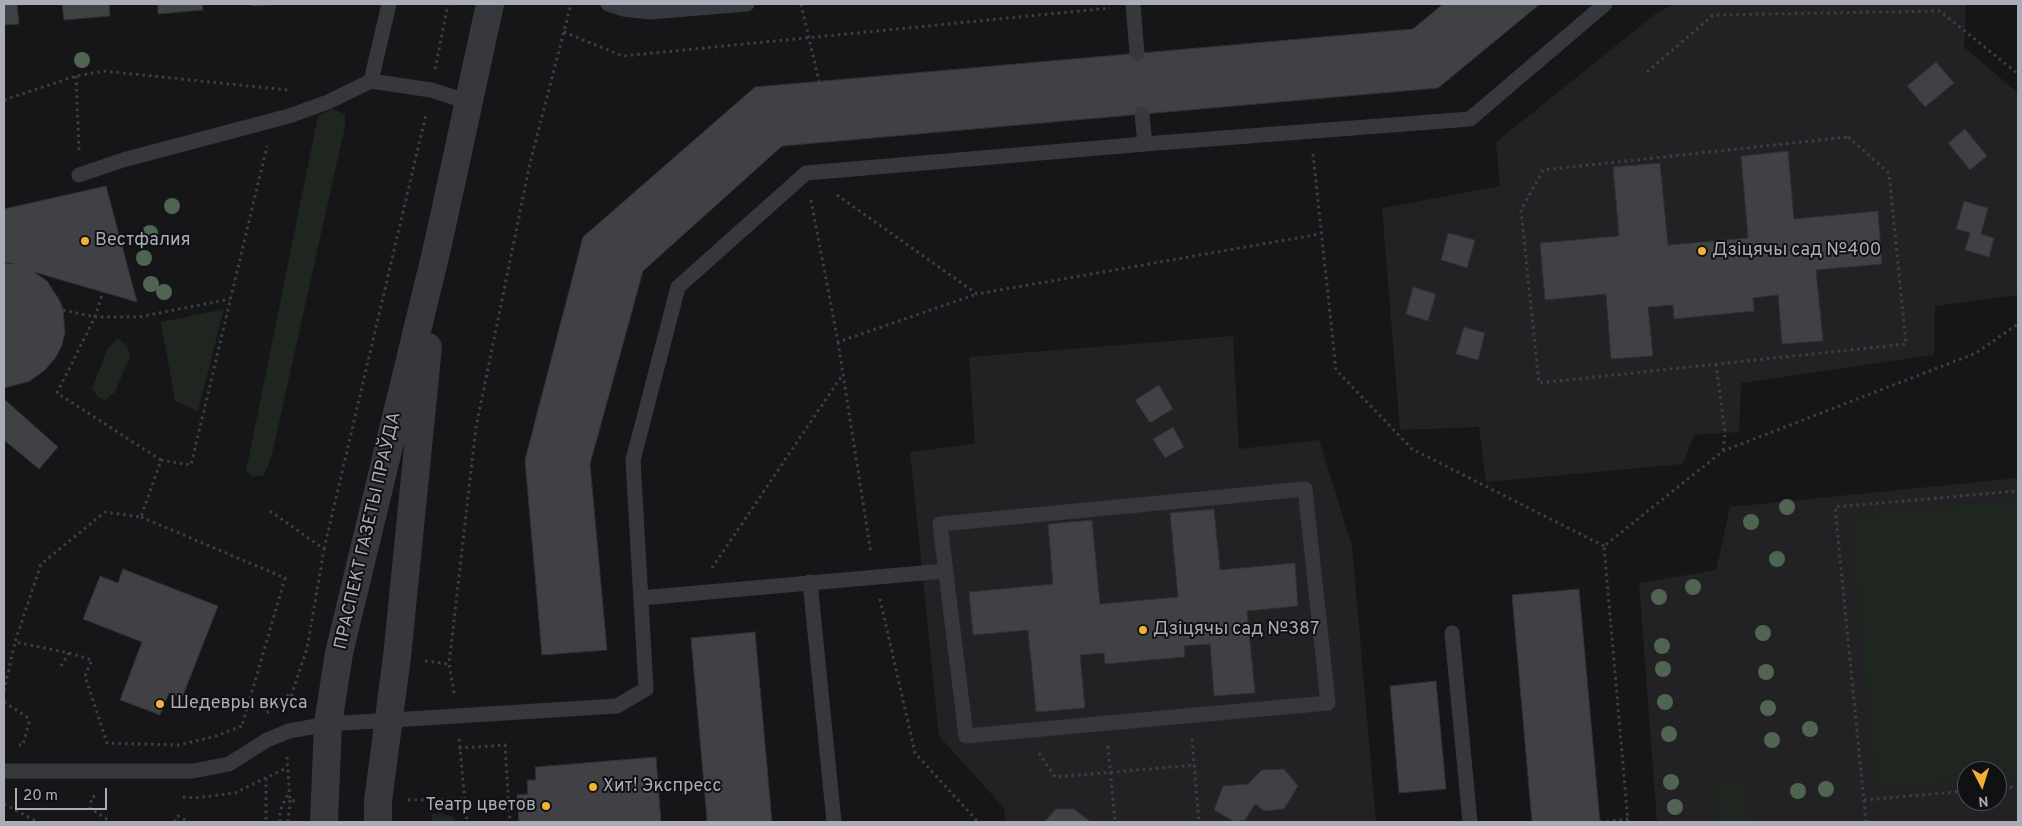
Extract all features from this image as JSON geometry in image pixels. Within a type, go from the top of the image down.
[{"type":"street","name":"ПРАСПЕКТ ГАЗЕТЫ ПРАЎДА","points":[[324,822],[328,724],[340,653],[438,244],[490,4]]},
{"type":"street","name":"ПРАСПЕКТ ГАЗЕТЫ ПРАЎДА","points":[[378,822],[378,801],[397,657],[438,244]]},
{"type":"lane","points":[[371,82],[389,4]]},
{"type":"lane","points":[[608,4],[623,9],[747,4]]},
{"type":"lane","points":[[4,771],[193,771],[229,764],[267,740],[289,731],[328,724],[617,706],[646,689],[633,460],[678,287],[806,173],[1145,144],[1470,120],[1605,4]]},
{"type":"lane","points":[[1133,5],[1138,53]]},
{"type":"lane","points":[[79,175],[123,160],[273,120],[328,102],[371,82],[431,90],[469,102]]},
{"type":"lane","points":[[1142,114],[1145,144]]},
{"type":"lane","points":[[1305,489],[1328,703],[966,736],[945,570],[940,524],[1305,489]]},
{"type":"lane","points":[[641,598],[945,570]]},
{"type":"lane","points":[[810,582],[834,822]]},
{"type":"lane","points":[[1452,633],[1470,822]]},
{"type":"path","points":[[290,712],[292,693],[307,649],[324,549],[431,90],[448,4]]},
{"type":"path","points":[[467,822],[457,715],[449,664],[476,428],[530,163],[572,4]]},
{"type":"path","points":[[800,4],[819,81]]},
{"type":"path","points":[[564,32],[623,56],[807,36],[1133,5]]},
{"type":"path","points":[[1648,72],[1714,15],[1940,11],[2018,74]]},
{"type":"path","points":[[4,100],[76,76],[104,70],[297,91]]},
{"type":"path","points":[[76,76],[79,175]]},
{"type":"path","points":[[103,292],[95,317],[57,393],[161,460],[191,466],[273,120]]},
{"type":"path","points":[[1311,133],[1320,234],[1336,370],[1412,449],[1604,546]]},
{"type":"path","points":[[1848,137],[1889,173],[1906,344],[1716,364],[1538,383],[1521,210],[1543,170],[1848,137]]},
{"type":"path","points":[[806,173],[838,342],[977,294],[1320,234]]},
{"type":"path","points":[[806,173],[977,294]]},
{"type":"path","points":[[63,310],[95,317],[138,317],[230,299]]},
{"type":"path","points":[[1604,546],[1723,452],[1976,353],[2018,324]]},
{"type":"path","points":[[1716,364],[1725,433],[1723,452]]},
{"type":"path","points":[[695,593],[843,374]]},
{"type":"path","points":[[141,517],[161,460]]},
{"type":"path","points":[[1866,822],[1835,507],[2018,491]]},
{"type":"path","points":[[270,510],[324,549]]},
{"type":"path","points":[[4,690],[15,642],[41,564],[105,512],[141,517],[285,578],[242,726]]},
{"type":"path","points":[[1600,822],[1628,821],[1604,546]]},
{"type":"path","points":[[15,642],[92,660],[85,676],[107,743],[179,745],[216,736],[250,722]]},
{"type":"path","points":[[61,666],[69,654]]},
{"type":"path","points":[[266,714],[292,693]]},
{"type":"path","points":[[4,702],[27,717],[29,722],[23,745],[14,746]]},
{"type":"path","points":[[1190,716],[1199,822]]},
{"type":"path","points":[[1105,723],[1115,822]]},
{"type":"path","points":[[1024,730],[1055,777],[1195,764]]},
{"type":"path","points":[[459,748],[505,745],[510,822]]},
{"type":"path","points":[[280,822],[280,811],[289,790],[286,768],[288,750]]},
{"type":"path","points":[[266,778],[266,822]]},
{"type":"path","points":[[1864,800],[1957,792]]},
{"type":"path","points":[[100,795],[92,797],[90,808],[111,822]]},
{"type":"path","points":[[288,822],[290,800]]},
{"type":"path","points":[[4,804],[38,822]]},
{"type":"path","points":[[174,822],[178,816],[189,822]]},
{"type":"shaded area","name":"Дзіцячы сад №400","points":[[1674,4],[1966,4],[1964,47],[2018,93],[2018,295],[1935,306],[1934,355],[1741,383],[1739,432],[1694,435],[1683,464],[1486,482],[1479,427],[1400,430],[1382,208],[1500,186],[1496,142],[1654,15]]},
{"type":"shaded area","points":[[332,109],[345,114],[345,127],[271,458],[264,475],[253,477],[246,471],[318,116]]},
{"type":"shaded area","points":[[224,309],[198,411],[175,401],[161,322]]},
{"type":"shaded area","name":"Дзіцячы сад №387","points":[[1233,336],[1239,449],[1319,440],[1352,546],[1376,822],[1006,822],[1004,808],[939,736],[910,452],[975,444],[969,357]]},
{"type":"shaded area","points":[[118,338],[127,346],[130,356],[115,392],[105,400],[98,397],[92,388],[108,348]]},
{"type":"shaded area","points":[[2018,478],[2018,822],[1657,822],[1639,583],[1716,570],[1730,507]]},
{"type":"shaded area","points":[[2018,500],[2018,777],[2007,778],[2007,761],[1957,761],[1957,782],[1876,789],[1850,515]]},
{"type":"shaded area","points":[[1747,782],[1751,822],[1718,822],[1715,785]]},
{"type":"shaded area","points":[[439,813],[454,817],[454,822],[432,822],[432,814]]},
{"type":"building","points":[[4,4],[17,4],[19,24],[4,25]]},
{"type":"building","points":[[62,4],[109,4],[110,16],[64,20]]},
{"type":"building","points":[[158,4],[202,4],[203,10],[158,14]]},
{"type":"building","points":[[253,4],[278,4],[253,6]]},
{"type":"building","points":[[1443,4],[1540,4],[1438,88],[782,146],[643,271],[590,464],[607,650],[542,655],[525,460],[583,237],[755,87],[1413,29]]},
{"type":"building","points":[[1936,62],[1954,83],[1925,107],[1907,86]]},
{"type":"building","points":[[1965,129],[1987,156],[1970,170],[1948,143]]},
{"type":"building","points":[[1788,151],[1794,219],[1878,211],[1882,264],[1816,270],[1823,341],[1782,344],[1778,295],[1753,298],[1754,311],[1674,319],[1673,305],[1648,307],[1653,356],[1611,359],[1606,294],[1545,300],[1540,243],[1619,236],[1613,167],[1660,163],[1668,245],[1748,238],[1741,156]]},
{"type":"building","points":[[106,186],[137,302],[34,272],[47,281],[60,301],[63,310],[65,332],[62,345],[56,357],[45,370],[30,381],[4,388],[4,263],[15,264],[4,262],[4,209]]},
{"type":"building","points":[[1964,201],[1988,208],[1981,234],[1994,238],[1989,257],[1965,250],[1970,233],[1956,229]]},
{"type":"building","points":[[1448,233],[1475,240],[1467,268],[1441,260]]},
{"type":"building","points":[[1413,287],[1436,294],[1428,321],[1406,314]]},
{"type":"building","points":[[1464,327],[1485,333],[1478,360],[1456,354]]},
{"type":"building","points":[[1159,385],[1173,409],[1150,423],[1135,400]]},
{"type":"building","points":[[4,399],[58,447],[39,469],[4,440]]},
{"type":"building","points":[[1173,427],[1184,447],[1165,458],[1153,439]]},
{"type":"building","points":[[1214,509],[1220,570],[1295,563],[1298,606],[1247,611],[1255,693],[1214,696],[1210,644],[1184,646],[1185,657],[1105,664],[1104,653],[1080,655],[1085,708],[1036,712],[1028,630],[973,635],[969,592],[1053,584],[1048,524],[1092,520],[1100,604],[1178,597],[1170,513]]},
{"type":"building","points":[[123,569],[218,606],[182,698],[169,693],[160,715],[120,700],[142,642],[83,619],[100,576],[118,583]]},
{"type":"building","points":[[1579,589],[1600,822],[1532,822],[1512,595]]},
{"type":"building","points":[[755,632],[772,822],[705,822],[707,819],[691,638]]},
{"type":"building","points":[[1436,681],[1446,789],[1399,793],[1390,686]]},
{"type":"building","name":"Хит! Экспресс","points":[[656,757],[661,822],[519,822],[517,795],[528,794],[527,780],[536,780],[535,767]]},
{"type":"building","points":[[1284,769],[1298,786],[1284,809],[1264,811],[1255,804],[1245,820],[1235,822],[1214,810],[1223,786],[1248,784],[1262,770]]},
{"type":"building","points":[[1056,809],[1074,809],[1091,822],[1044,822]]},
{"type":"place","name":"Вестфалия","points":[[85,241]]},
{"type":"place","name":"Дзіцячы сад №400","points":[[1702,251]]},
{"type":"place","name":"Дзіцячы сад №387","points":[[1143,630]]},
{"type":"place","name":"Шедевры вкуса","points":[[160,704]]},
{"type":"place","name":"Хит! Экспресс","points":[[593,787]]},
{"type":"place","name":"Театр цветов","points":[[546,806]]}]
